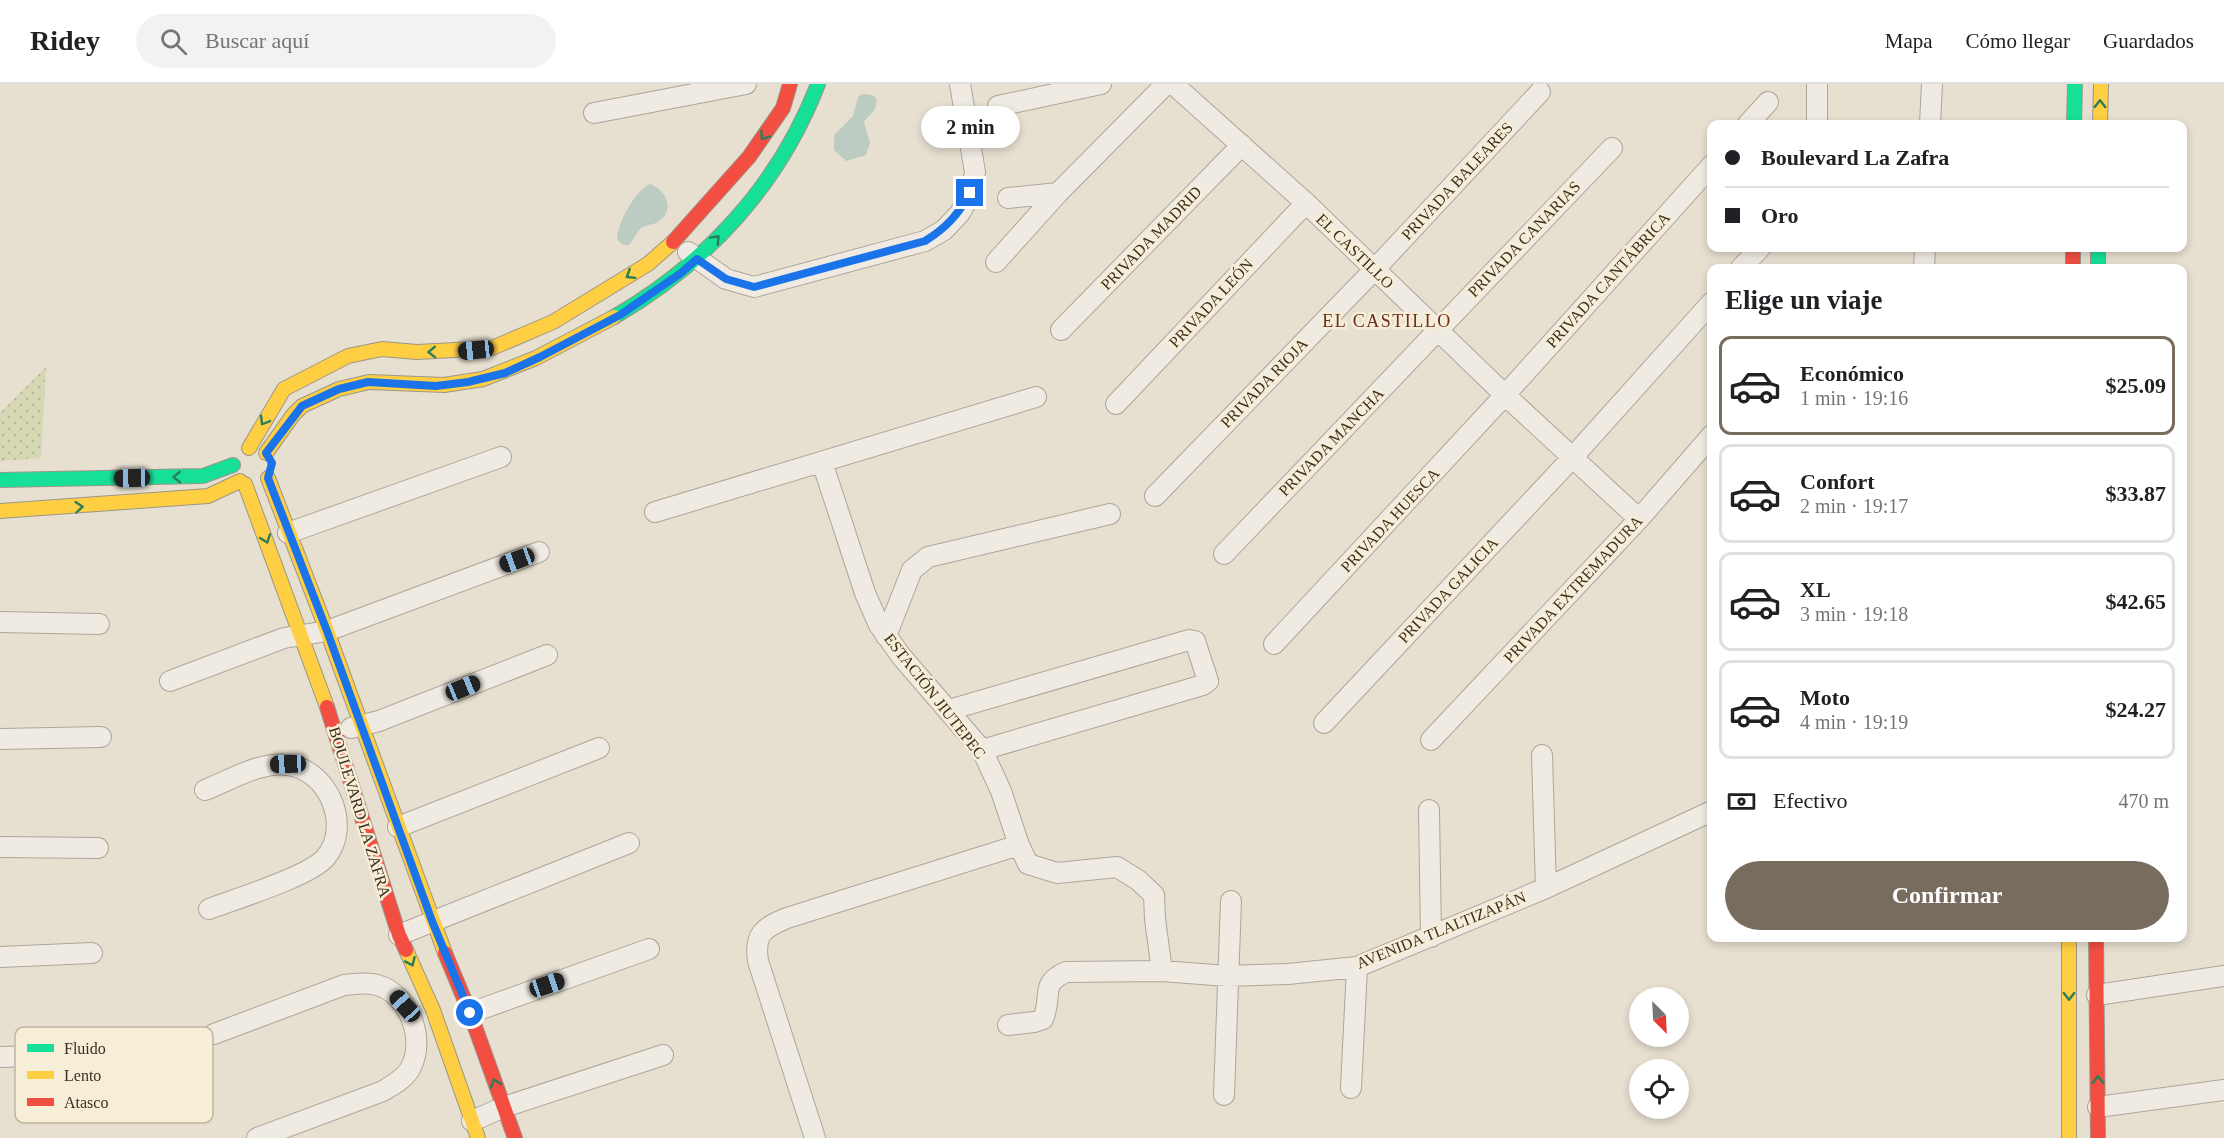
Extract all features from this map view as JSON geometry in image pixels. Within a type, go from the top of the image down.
[{"type":"street","points":[[594,114],[746,84]]},
{"type":"street","points":[[249,448],[284,389],[348,356],[382,350],[417,352],[492,348],[553,322],[648,264],[673,242],[749,157],[783,108],[790,84]]},
{"type":"street","points":[[266,453],[302,406],[339,389],[368,382],[436,386],[468,382],[505,373],[620,315],[681,273],[741,213],[781,159],[807,116],[818,84]]},
{"type":"street","points":[[673,242],[726,279],[754,287],[925,241],[944,230],[960,213],[970,193],[975,172],[960,84]]},
{"type":"street","points":[[998,106],[1101,84]]},
{"type":"street","points":[[996,262],[1058,193],[1166,84]]},
{"type":"street","name":"EL CASTILLO","points":[[1173,84],[1306,203],[1505,395],[1639,519]]},
{"type":"street","points":[[1816,84],[1816,120]]},
{"type":"street","points":[[1930,120],[1932,84]]},
{"type":"street","points":[[2074,120],[2075,84]]},
{"type":"street","points":[[2100,120],[2101,84]]},
{"type":"street","name":"PRIVADA BALEARES","points":[[1374,270],[1540,92]]},
{"type":"street","points":[[1752,120],[1768,102]]},
{"type":"street","name":"PRIVADA MADRID","points":[[1061,330],[1242,145]]},
{"type":"street","name":"PRIVADA CANARIAS","points":[[1437,330],[1612,148]]},
{"type":"street","name":"PRIVADA CANTÁBRICA","points":[[1505,395],[1707,171]]},
{"type":"street","points":[[1008,198],[1058,193]]},
{"type":"street","name":"PRIVADA LEÓN","points":[[1116,404],[1306,203]]},
{"type":"street","points":[[1745,264],[1756,252]]},
{"type":"street","name":"PRIVADA RIOJA","points":[[1155,496],[1374,270]]},
{"type":"street","name":"PRIVADA GALICIA","points":[[1324,723],[1572,458],[1707,308]]},
{"type":"street","name":"PRIVADA MANCHA","points":[[1224,554],[1437,330]]},
{"type":"street","name":"PRIVADA HUESCA","points":[[1274,644],[1505,395]]},
{"type":"street","points":[[655,512],[1036,397]]},
{"type":"street","name":"PRIVADA EXTREMADURA","points":[[1431,740],[1639,519],[1707,441]]},
{"type":"street","points":[[0,511],[208,496],[243,483],[258,485],[268,478],[272,463],[266,453],[249,448],[238,454],[233,465],[236,477],[243,483]]},
{"type":"street","points":[[288,533],[501,457]]},
{"type":"street","name":"ESTACIÓN JIUTEPEC","points":[[822,462],[865,593],[886,636],[982,750],[1001,792],[1028,864],[1057,873],[1117,867],[1138,880],[1154,895],[1162,971]]},
{"type":"street","points":[[0,480],[203,476],[233,465]]},
{"type":"street","name":"BOULEVARD LA ZAFRA","points":[[268,478],[515,1138]]},
{"type":"street","points":[[49,479],[49,509]]},
{"type":"street","name":"BOULEVARD LA ZAFRA","points":[[243,483],[337,733],[399,935],[433,1010],[475,1129]]},
{"type":"street","points":[[886,636],[912,570],[928,557],[1110,514]]},
{"type":"street","points":[[170,681],[284,638],[327,631],[539,552]]},
{"type":"street","points":[[0,622],[99,624]]},
{"type":"street","points":[[949,710],[1189,640],[1195,641],[1207,675],[1208,681],[1203,685],[982,750]]},
{"type":"street","points":[[337,733],[379,721],[547,655]]},
{"type":"street","points":[[0,738],[101,737]]},
{"type":"street","points":[[398,827],[599,748]]},
{"type":"street","points":[[1542,755],[1546,888]]},
{"type":"street","points":[[205,789],[267,765],[288,764],[307,770],[320,782],[335,806],[338,831],[326,858],[308,872],[209,909]]},
{"type":"street","points":[[335,806],[356,799]]},
{"type":"street","points":[[1428,810],[1431,937]]},
{"type":"street","name":"AVENIDA TLALTIZAPÁN","points":[[1008,1025],[1034,1022],[1043,1018],[1048,988],[1054,977],[1066,972],[1162,971],[1227,976],[1288,974],[1357,967],[1546,888],[1707,813]]},
{"type":"street","points":[[399,935],[628,843]]},
{"type":"street","points":[[815,1138],[758,961],[756,947],[759,934],[772,924],[787,918],[1019,845]]},
{"type":"street","points":[[0,848],[98,848]]},
{"type":"street","points":[[1224,1095],[1231,901]]},
{"type":"street","points":[[2069,942],[2069,1138]]},
{"type":"street","points":[[2096,942],[2098,1138]]},
{"type":"street","points":[[470,1013],[649,949]]},
{"type":"street","points":[[0,957],[92,952]]},
{"type":"street","points":[[1351,1088],[1357,967]]},
{"type":"street","points":[[2097,995],[2224,976]]},
{"type":"street","points":[[214,1034],[344,985],[363,983],[379,986],[396,996],[405,1006],[411,1019],[416,1055],[411,1068],[398,1082],[383,1091],[257,1138]]},
{"type":"street","points":[[411,1019],[433,1010]]},
{"type":"street","points":[[475,1129],[504,1107],[663,1055]]},
{"type":"street","points":[[0,1057],[15,1056]]},
{"type":"street","points":[[2098,1107],[2224,1090]]},
{"type":"green space","points":[[46,367],[41,458],[0,461],[0,413]]},
{"type":"shaded area","points":[[862,94],[876,98],[875,109],[864,122],[870,143],[866,155],[846,161],[834,150],[834,135],[853,116],[858,97]]},
{"type":"shaded area","points":[[650,184],[661,190],[667,201],[667,212],[658,222],[640,229],[629,245],[623,245],[617,239],[624,216],[633,200]]},
{"type":"traffic: fast","points":[[614,317],[648,296],[680,272],[736,218],[761,188],[783,155],[802,121],[818,84]]},
{"type":"traffic: fast","points":[[2074,120],[2075,84]]},
{"type":"traffic: fast","points":[[2098,252],[2098,264]]},
{"type":"traffic: fast","points":[[0,480],[203,476],[233,465]]},
{"type":"traffic: slow","points":[[2100,120],[2101,84]]},
{"type":"traffic: slow","points":[[249,448],[284,389],[348,356],[382,349],[417,352],[492,348],[553,322],[648,264],[673,242]]},
{"type":"traffic: slow","points":[[266,453],[302,406],[339,389],[369,382],[444,385],[483,379],[536,358],[614,317]]},
{"type":"traffic: slow","points":[[268,478],[327,631],[445,953]]},
{"type":"traffic: slow","points":[[0,511],[208,496],[240,481]]},
{"type":"traffic: slow","points":[[245,484],[327,707]]},
{"type":"traffic: slow","points":[[2069,942],[2069,1138]]},
{"type":"traffic: slow","points":[[406,950],[433,1010],[478,1138]]},
{"type":"traffic: jam","points":[[673,242],[749,157],[783,108],[790,84]]},
{"type":"traffic: jam","points":[[2073,252],[2073,264]]},
{"type":"traffic: jam","points":[[327,707],[399,935],[406,950]]},
{"type":"traffic: jam","points":[[2096,942],[2098,1138]]},
{"type":"traffic: jam","points":[[445,953],[470,1013],[515,1138]]},
{"type":"district","name":"EL CASTILLO","points":[[1387,321]]},
{"type":"route","points":[[470,1013],[432,921],[327,631],[288,533],[268,478],[272,463],[266,453],[302,406],[339,389],[368,382],[436,386],[468,382],[505,373],[620,315],[681,273],[697,259],[726,279],[754,287],[925,241],[944,230],[960,213],[970,193]]}]
